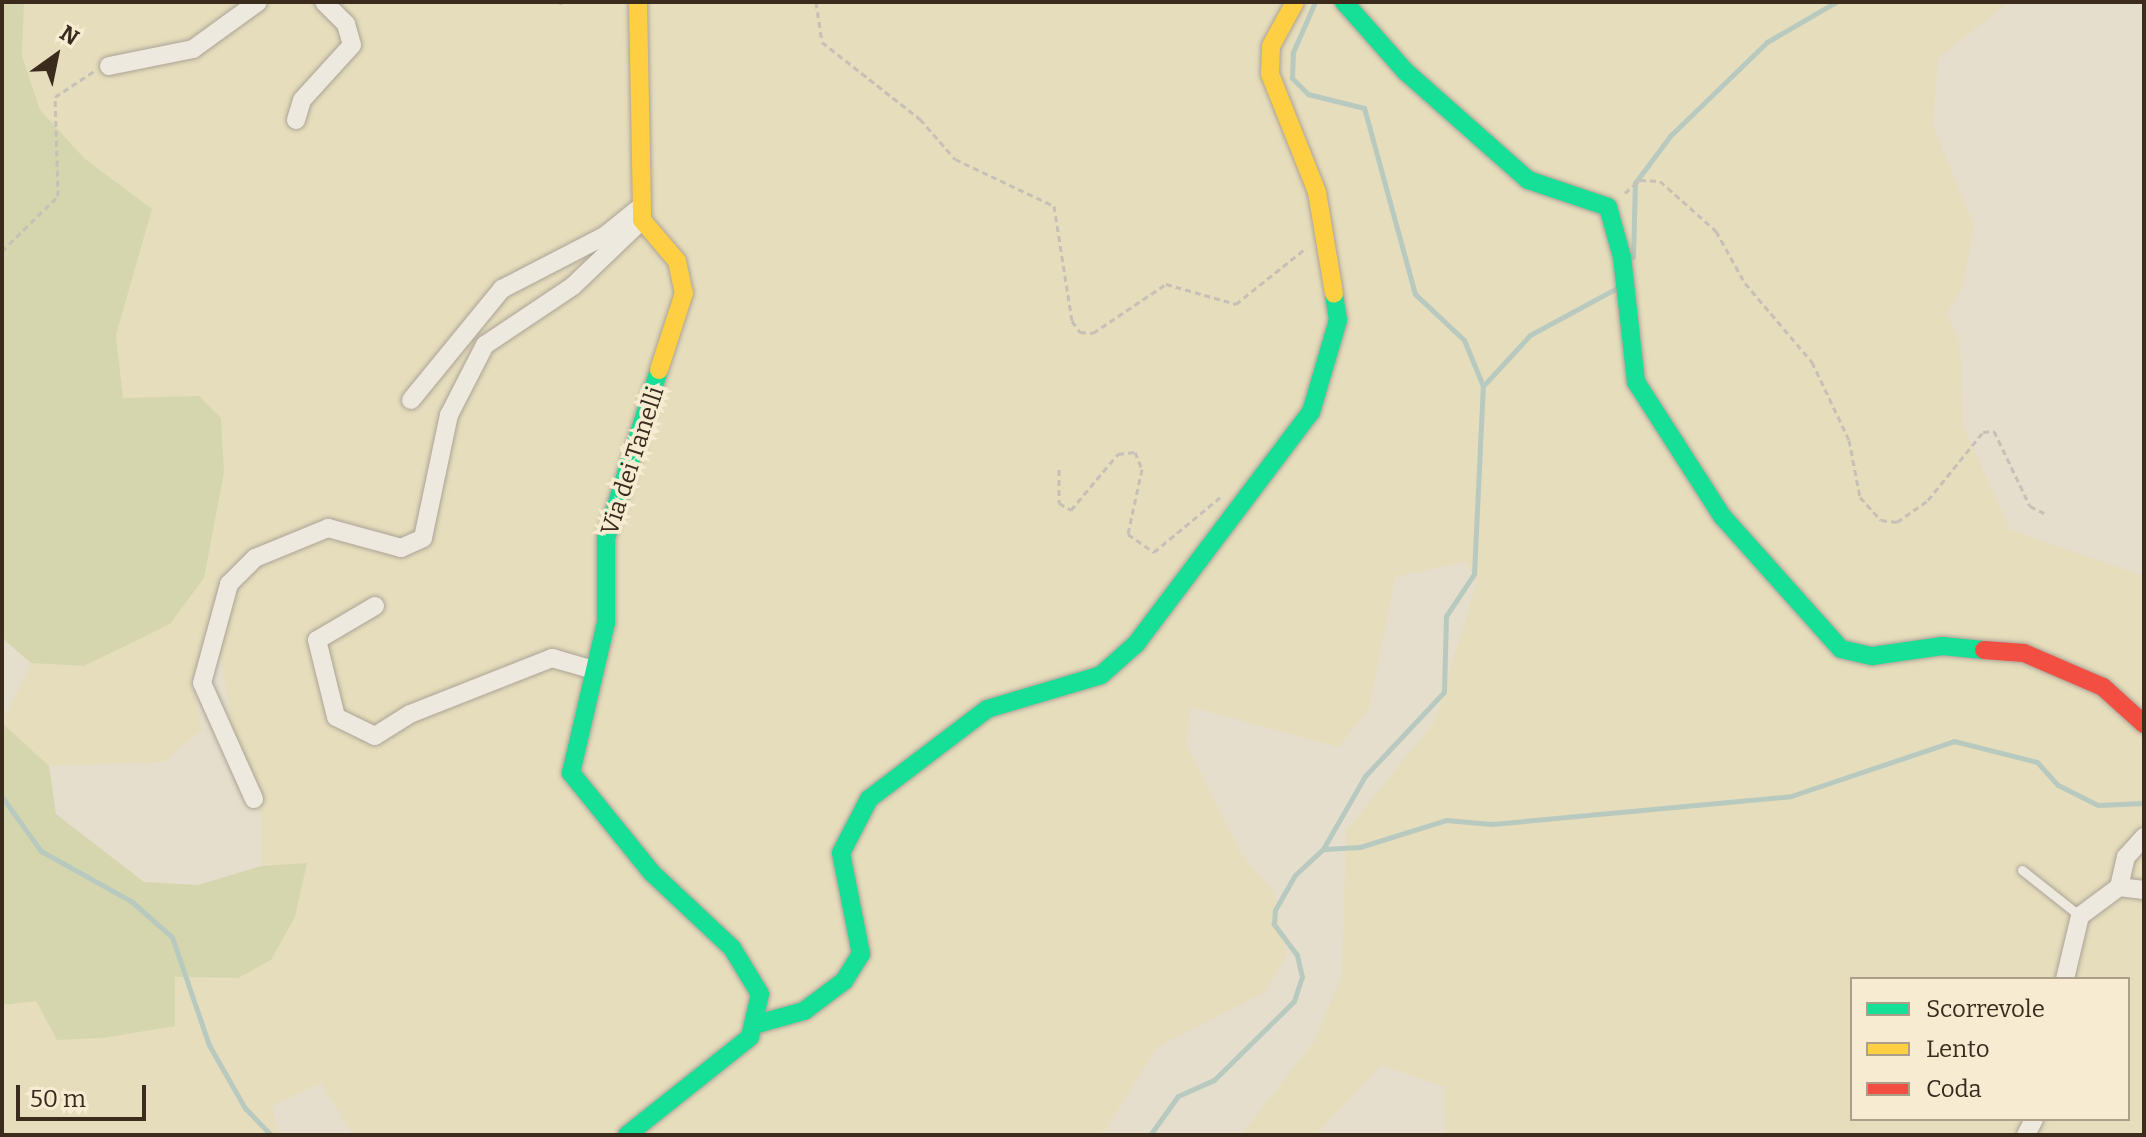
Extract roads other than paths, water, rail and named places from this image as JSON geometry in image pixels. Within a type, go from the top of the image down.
[{"type":"street","points":[[109,66],[193,49],[258,2]]},
{"type":"street","points":[[296,120],[302,100],[352,45],[346,24],[324,2]]},
{"type":"street","points":[[254,799],[202,683],[229,584],[255,558],[328,528],[401,548],[423,538],[449,415],[485,345],[573,286],[642,214],[638,2]]},
{"type":"street","points":[[627,1135],[732,1055],[757,1024],[816,1003],[861,954],[841,853],[869,799],[987,709],[1101,675],[1136,644],[1311,412],[1329,361],[1338,320],[1324,233],[1301,141],[1270,74],[1275,37],[1295,2]]},
{"type":"street","points":[[1344,2],[1406,72],[1528,180],[1608,207],[1622,257],[1636,382],[1722,516],[1832,640],[1855,656],[1942,646],[2024,653],[2103,687],[2144,724]]},
{"type":"street","points":[[411,400],[502,289],[642,214]]},
{"type":"street","name":"Via dei Tanelli","points":[[642,214],[677,261],[684,293],[606,538],[606,623],[571,773],[652,873],[753,975],[757,1024]]},
{"type":"street","points":[[375,606],[317,640],[336,717],[375,736],[410,714],[552,658],[594,670]]},
{"type":"street","points":[[2065,977],[2080,916],[2119,887],[2126,857],[2144,837]]},
{"type":"street","points":[[2119,887],[2144,890]]},
{"type":"lane","points":[[2022,870],[2080,916]]},
{"type":"waterway","points":[[1150,1135],[1178,1096],[1214,1080],[1294,1001],[1302,977],[1297,955],[1274,924],[1275,910],[1295,875],[1323,849],[1365,776],[1444,692],[1446,616],[1474,574],[1483,386],[1464,340],[1415,294],[1364,108],[1308,94],[1292,78],[1293,52],[1315,2]]},
{"type":"waterway","points":[[1633,257],[1635,183],[1670,136],[1767,42],[1836,2]]},
{"type":"waterway","points":[[1483,386],[1530,335],[1615,289]]},
{"type":"waterway","points":[[1324,849],[1360,847],[1446,820],[1492,824],[1791,796],[1954,741],[2037,762],[2058,785],[2098,805],[2144,803]]},
{"type":"waterway","points":[[2,797],[41,851],[131,901],[172,937],[209,1045],[245,1108],[271,1135]]}]
